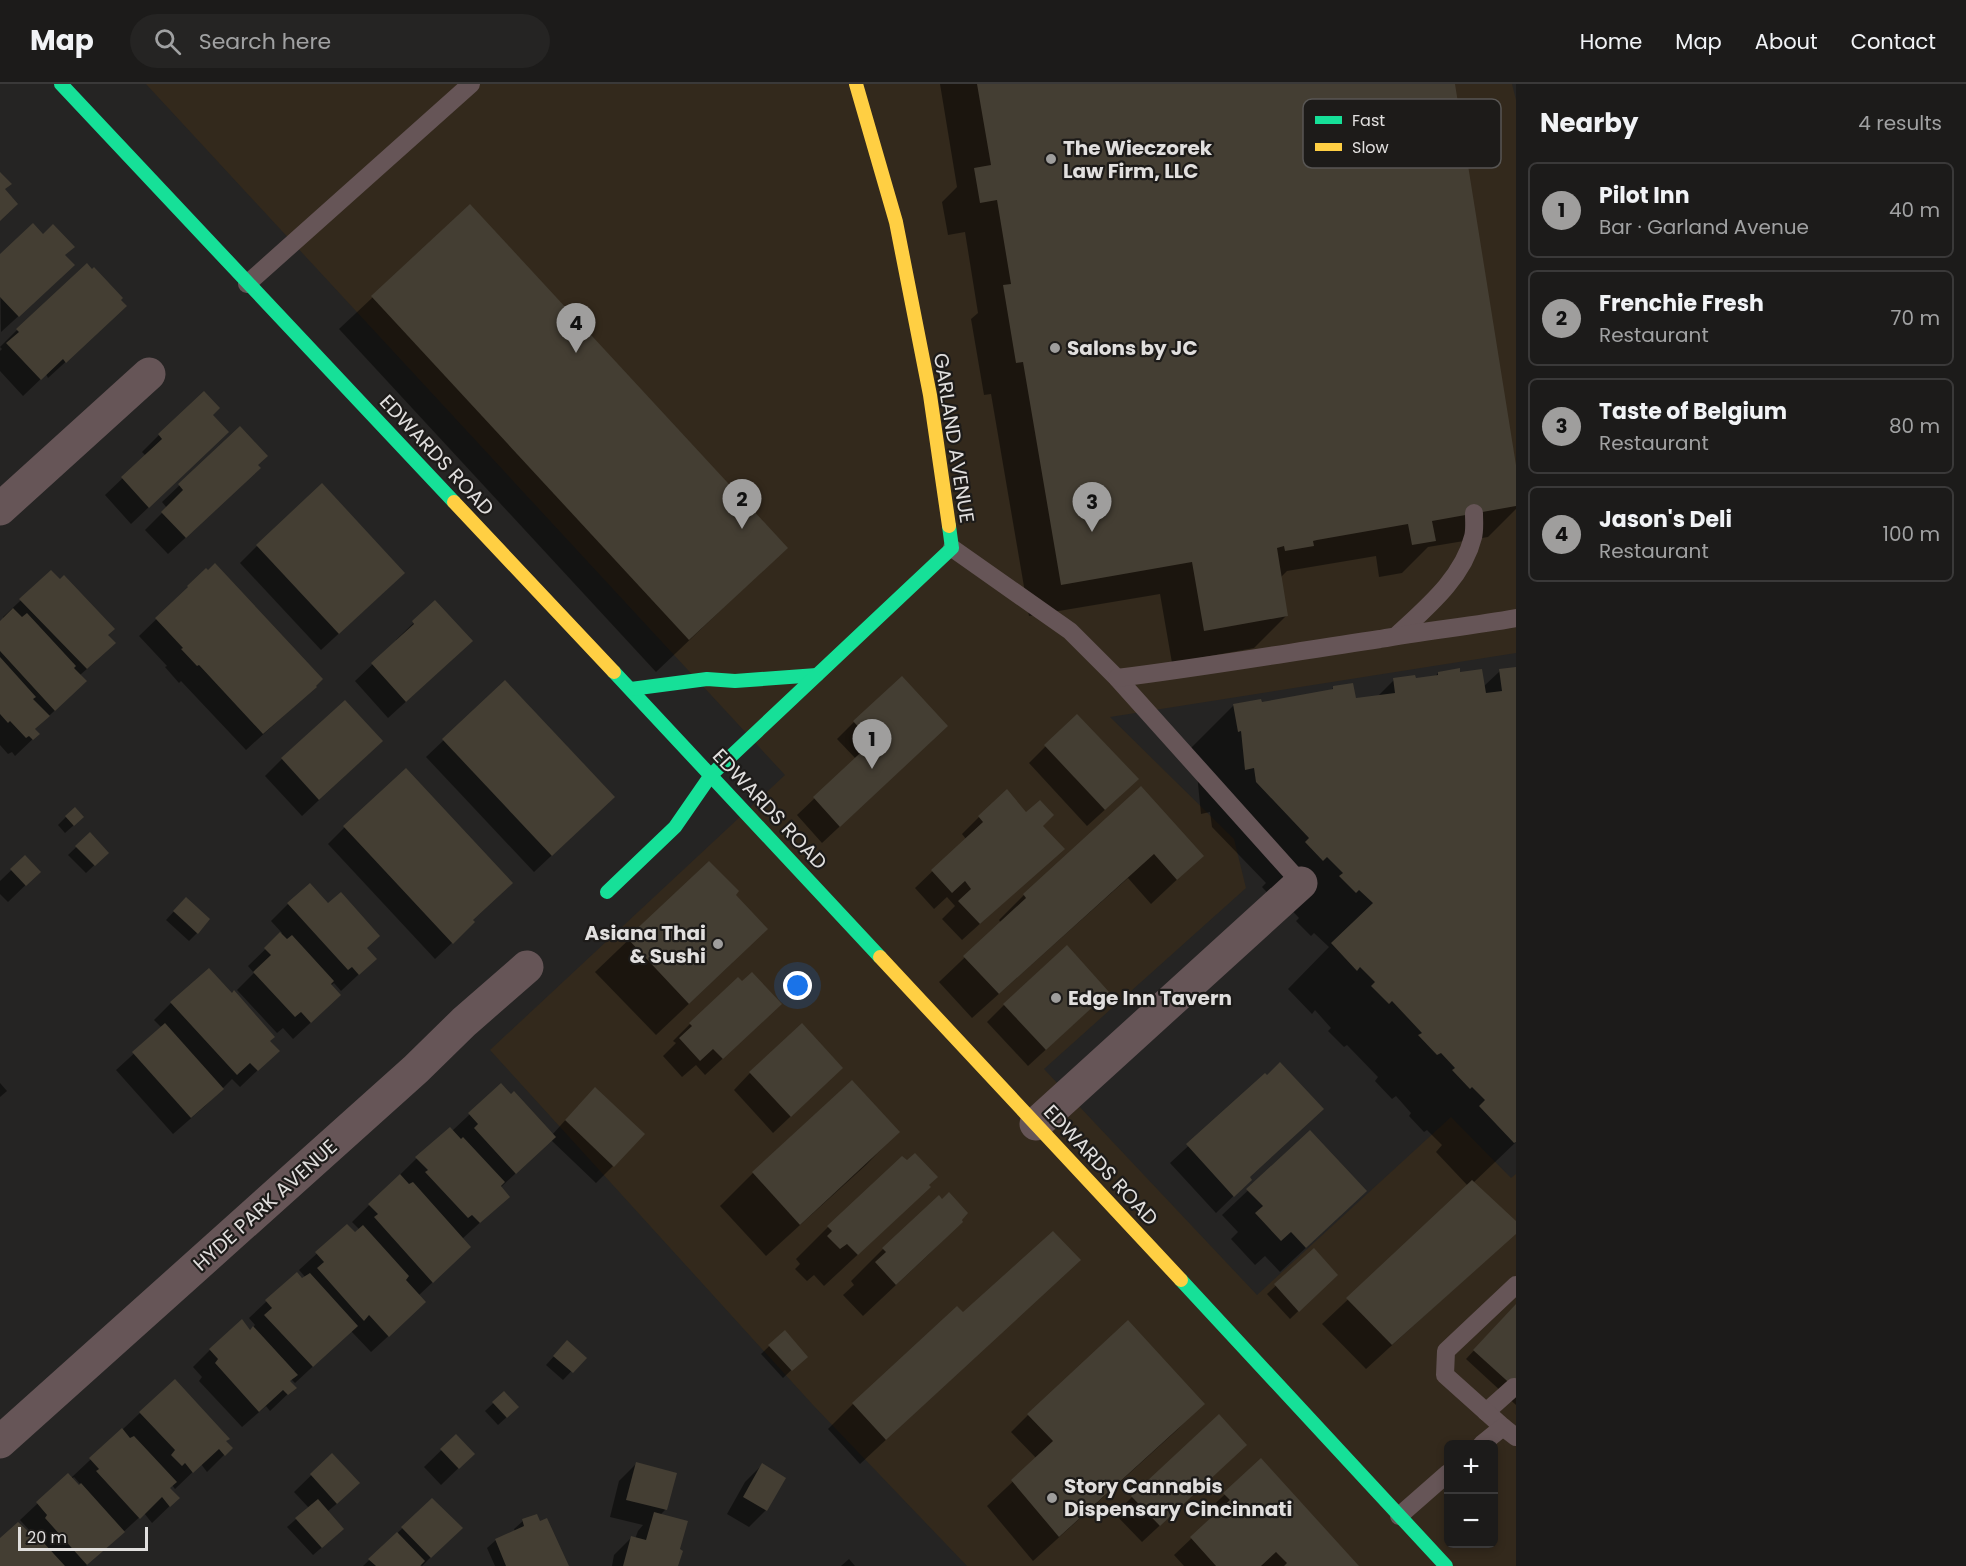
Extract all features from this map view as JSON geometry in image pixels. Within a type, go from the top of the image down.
[{"type":"main road","name":"EDWARDS ROAD","points":[[61,84],[631,689],[1446,1566]]},
{"type":"main road","name":"GARLAND AVENUE","points":[[711,775],[952,548],[930,395],[896,222],[856,84]]},
{"type":"main road","points":[[631,689],[707,679],[735,681],[816,675]]},
{"type":"main road","points":[[607,892],[675,827],[711,775]]},
{"type":"street","points":[[0,509],[149,374]]},
{"type":"street","points":[[1035,1124],[1300,883]]},
{"type":"street","name":"HYDE PARK AVENUE","points":[[0,1442],[527,967]]},
{"type":"lane","points":[[247,284],[471,84]]},
{"type":"lane","points":[[1396,636],[1432,602],[1463,564],[1474,536],[1474,513]]},
{"type":"lane","points":[[952,548],[1070,631],[1117,678],[1300,883]]},
{"type":"lane","points":[[1117,678],[1457,629],[1516,618]]},
{"type":"lane","points":[[1491,1440],[1509,1432],[1446,1375],[1446,1351],[1516,1284]]},
{"type":"lane","points":[[1486,1412],[1514,1387]]},
{"type":"lane","points":[[1399,1516],[1444,1477]]},
{"type":"shaded area","points":[[146,84],[1512,84],[1516,100],[1516,653],[1110,717],[1234,839],[1246,888],[1044,1069],[1257,1295],[1451,1117],[1511,1178],[1516,1174],[1516,1566],[967,1566],[813,1405],[490,1050],[785,775]]},
{"type":"building","points":[[977,84],[1455,84],[1457,99],[1303,99],[1303,168],[1468,168],[1516,465],[1516,506],[1432,521],[1436,541],[1412,545],[1408,524],[1317,540],[1313,541],[1314,546],[1285,551],[1284,546],[1277,548],[1288,616],[1204,631],[1192,562],[1061,585],[1023,362],[1016,363],[1003,285],[1011,284],[997,200],[980,203],[974,168],[991,165]]},
{"type":"building","points":[[0,172],[12,184],[5,189],[18,204],[0,221]]},
{"type":"building","points":[[470,204],[788,548],[689,640],[371,296]]},
{"type":"building","points":[[33,223],[43,234],[53,224],[75,247],[65,255],[75,265],[19,317],[0,297],[0,254]]},
{"type":"building","points":[[87,263],[92,269],[94,267],[123,298],[121,300],[127,306],[66,363],[63,359],[41,380],[6,343],[19,332],[16,329]]},
{"type":"building","points":[[204,391],[220,408],[213,415],[229,432],[149,508],[121,477],[162,439],[158,434]]},
{"type":"building","points":[[240,426],[268,456],[258,465],[261,468],[186,538],[161,512],[183,490],[178,484]]},
{"type":"building","points":[[322,483],[405,573],[339,634],[256,545]]},
{"type":"building","points":[[215,563],[323,679],[317,687],[263,734],[199,665],[197,666],[181,649],[183,648],[155,618],[206,568],[208,570]]},
{"type":"building","points":[[51,570],[60,579],[64,575],[115,629],[108,635],[116,643],[87,669],[19,599]]},
{"type":"building","points":[[435,600],[473,641],[406,702],[371,663],[414,624],[412,621]]},
{"type":"building","points":[[13,608],[22,617],[27,613],[87,681],[55,711],[0,651],[0,621]]},
{"type":"building","points":[[0,657],[36,697],[33,699],[50,716],[35,729],[40,734],[33,740],[29,736],[26,738],[0,714]]},
{"type":"building","points":[[1516,667],[1516,1142],[1514,1143],[1479,1106],[1485,1100],[1472,1087],[1470,1089],[1452,1070],[1455,1068],[1441,1053],[1437,1055],[1418,1035],[1422,1033],[1392,1001],[1389,1004],[1371,986],[1375,982],[1360,967],[1357,971],[1331,943],[1373,903],[1359,890],[1356,893],[1339,876],[1343,873],[1327,857],[1323,861],[1305,842],[1309,838],[1256,782],[1254,768],[1245,770],[1241,731],[1238,732],[1233,704],[1261,699],[1262,702],[1353,683],[1356,698],[1395,693],[1393,678],[1438,675],[1438,672],[1460,668],[1460,672],[1482,669],[1486,693],[1502,691],[1499,669]]},
{"type":"building","points":[[902,676],[948,726],[840,827],[813,797],[872,742],[853,721]]},
{"type":"building","points":[[505,680],[615,797],[552,856],[442,739]]},
{"type":"building","points":[[345,700],[383,741],[319,800],[281,758]]},
{"type":"building","points":[[1077,714],[1139,779],[1105,810],[1044,745]]},
{"type":"building","points":[[406,768],[513,883],[473,920],[475,922],[453,944],[343,826]]},
{"type":"building","points":[[1141,786],[1204,856],[1177,880],[1154,854],[999,994],[963,956],[1026,898],[1023,894]]},
{"type":"building","points":[[1007,789],[1026,812],[1040,800],[1054,815],[1043,826],[1065,849],[980,924],[958,901],[971,889],[965,881],[952,893],[931,870],[983,822],[978,816]]},
{"type":"building","points":[[75,807],[84,817],[74,826],[65,816]]},
{"type":"building","points":[[90,832],[109,853],[95,866],[75,846]]},
{"type":"building","points":[[25,855],[41,872],[26,886],[10,869]]},
{"type":"building","points":[[709,861],[739,891],[736,895],[768,929],[689,1004],[627,938]]},
{"type":"building","points":[[310,883],[328,903],[341,892],[380,936],[367,948],[377,959],[359,975],[352,967],[348,970],[287,903]]},
{"type":"building","points":[[186,897],[210,919],[198,934],[173,911]]},
{"type":"building","points":[[280,932],[287,939],[292,935],[334,981],[331,984],[341,995],[311,1023],[301,1012],[295,1017],[253,972],[271,955],[264,948]]},
{"type":"building","name":"Edge Inn Tavern","points":[[1067,945],[1109,992],[1046,1050],[1003,1004]]},
{"type":"building","points":[[209,968],[232,993],[234,990],[275,1037],[270,1041],[280,1051],[258,1071],[250,1063],[237,1075],[170,1002]]},
{"type":"building","points":[[752,972],[782,1004],[723,1059],[713,1049],[700,1061],[679,1038],[692,1026],[689,1023],[738,977],[742,981]]},
{"type":"building","points":[[165,1023],[224,1089],[191,1118],[132,1052]]},
{"type":"building","points":[[802,1023],[843,1068],[791,1117],[749,1072]]},
{"type":"building","points":[[1280,1062],[1324,1109],[1250,1177],[1252,1180],[1234,1197],[1186,1144]]},
{"type":"building","points":[[852,1080],[900,1132],[800,1225],[752,1172]]},
{"type":"building","points":[[501,1083],[511,1094],[514,1091],[556,1137],[516,1174],[474,1128],[478,1124],[468,1113]]},
{"type":"building","points":[[595,1087],[645,1134],[614,1167],[565,1120]]},
{"type":"building","points":[[450,1127],[461,1139],[463,1137],[505,1182],[501,1186],[510,1197],[480,1223],[472,1215],[468,1218],[425,1172],[428,1170],[415,1157]]},
{"type":"building","points":[[1310,1130],[1367,1191],[1306,1248],[1291,1232],[1281,1241],[1255,1213],[1263,1206],[1246,1189]]},
{"type":"building","points":[[915,1153],[938,1177],[929,1185],[931,1187],[858,1255],[847,1244],[840,1249],[827,1236],[832,1231],[827,1226],[902,1156],[907,1160]]},
{"type":"building","points":[[400,1174],[409,1184],[413,1182],[471,1247],[433,1283],[374,1217],[378,1214],[368,1204]]},
{"type":"building","points":[[1472,1180],[1516,1221],[1516,1234],[1392,1345],[1346,1298]]},
{"type":"building","points":[[949,1192],[968,1213],[962,1220],[963,1222],[896,1285],[875,1262],[886,1252],[882,1248],[939,1195],[942,1199]]},
{"type":"building","points":[[347,1224],[355,1232],[363,1225],[409,1276],[406,1280],[426,1302],[389,1337],[369,1315],[364,1321],[317,1268],[324,1262],[315,1252]]},
{"type":"building","points":[[1053,1231],[1081,1260],[886,1440],[852,1403],[957,1306],[963,1312]]},
{"type":"building","points":[[1314,1248],[1338,1275],[1299,1312],[1274,1284]]},
{"type":"building","points":[[297,1272],[302,1278],[310,1273],[358,1326],[313,1367],[264,1315],[272,1308],[265,1300]]},
{"type":"building","points":[[1516,1304],[1516,1389],[1473,1350]]},
{"type":"building","points":[[242,1319],[250,1330],[253,1326],[298,1375],[290,1381],[297,1388],[288,1395],[283,1390],[259,1412],[215,1363],[218,1359],[209,1349]]},
{"type":"building","points":[[1128,1320],[1205,1404],[1059,1537],[1011,1480],[1053,1441],[1027,1414]]},
{"type":"building","points":[[785,1330],[808,1357],[792,1371],[768,1345]]},
{"type":"building","points":[[567,1340],[587,1358],[573,1373],[553,1356]]},
{"type":"building","points":[[175,1379],[230,1439],[226,1441],[233,1448],[225,1456],[219,1449],[193,1473],[185,1463],[182,1466],[171,1455],[175,1450],[139,1412]]},
{"type":"building","points":[[504,1391],[519,1407],[507,1418],[492,1402]]},
{"type":"building","points":[[1219,1414],[1247,1445],[1160,1526],[1131,1496]]},
{"type":"building","points":[[122,1428],[130,1438],[134,1436],[177,1482],[170,1488],[180,1498],[170,1507],[162,1497],[140,1519],[96,1471],[99,1469],[89,1458]]},
{"type":"building","points":[[456,1434],[475,1454],[459,1469],[440,1449]]},
{"type":"building","points":[[332,1453],[360,1483],[337,1504],[310,1474]]},
{"type":"building","points":[[1261,1458],[1359,1566],[1284,1566],[1287,1563],[1276,1552],[1261,1566],[1216,1566],[1190,1537],[1230,1500],[1223,1493]]},
{"type":"building","points":[[636,1462],[677,1473],[667,1510],[626,1500]]},
{"type":"building","points":[[762,1463],[786,1478],[767,1511],[743,1497]]},
{"type":"building","points":[[68,1473],[79,1485],[81,1483],[125,1532],[87,1565],[45,1518],[47,1515],[36,1502]]},
{"type":"building","points":[[432,1498],[463,1528],[431,1558],[401,1527]]},
{"type":"building","points":[[318,1499],[344,1529],[322,1548],[295,1518]]},
{"type":"building","points":[[654,1512],[688,1521],[678,1566],[623,1566],[631,1536],[646,1540]]},
{"type":"building","points":[[537,1514],[540,1521],[547,1518],[569,1566],[506,1566],[495,1539],[524,1526],[522,1519]]},
{"type":"building","points":[[18,1522],[28,1531],[31,1529],[65,1566],[0,1566],[0,1538]]},
{"type":"building","points":[[397,1532],[425,1561],[420,1566],[376,1566],[368,1559]]},
{"type":"traffic: fast","points":[[61,84],[454,502]]},
{"type":"traffic: fast","points":[[607,892],[675,827],[711,775],[952,548],[949,526]]},
{"type":"traffic: fast","points":[[614,672],[880,957]]},
{"type":"traffic: fast","points":[[631,689],[707,679],[735,681],[817,675]]},
{"type":"traffic: fast","points":[[1181,1280],[1446,1566]]},
{"type":"traffic: slow","points":[[856,84],[896,222],[930,395],[949,526]]},
{"type":"traffic: slow","points":[[454,502],[614,672]]},
{"type":"traffic: slow","points":[[880,957],[1181,1280]]},
{"type":"place","name":"The Wieczorek Law Firm, LLC","points":[[1051,159]]},
{"type":"place","name":"Salons by JC","points":[[1055,348]]},
{"type":"place","name":"Jason's Deli","points":[[576,353]]},
{"type":"place","name":"Frenchie Fresh","points":[[742,529]]},
{"type":"place","name":"Taste of Belgium","points":[[1092,532]]},
{"type":"place","name":"Pilot Inn","points":[[872,769]]},
{"type":"place","name":"Asiana Thai & Sushi","points":[[718,944]]},
{"type":"place","name":"Edge Inn Tavern","points":[[1056,998]]},
{"type":"place","name":"Story Cannabis Dispensary Cincinnati","points":[[1052,1498]]}]
